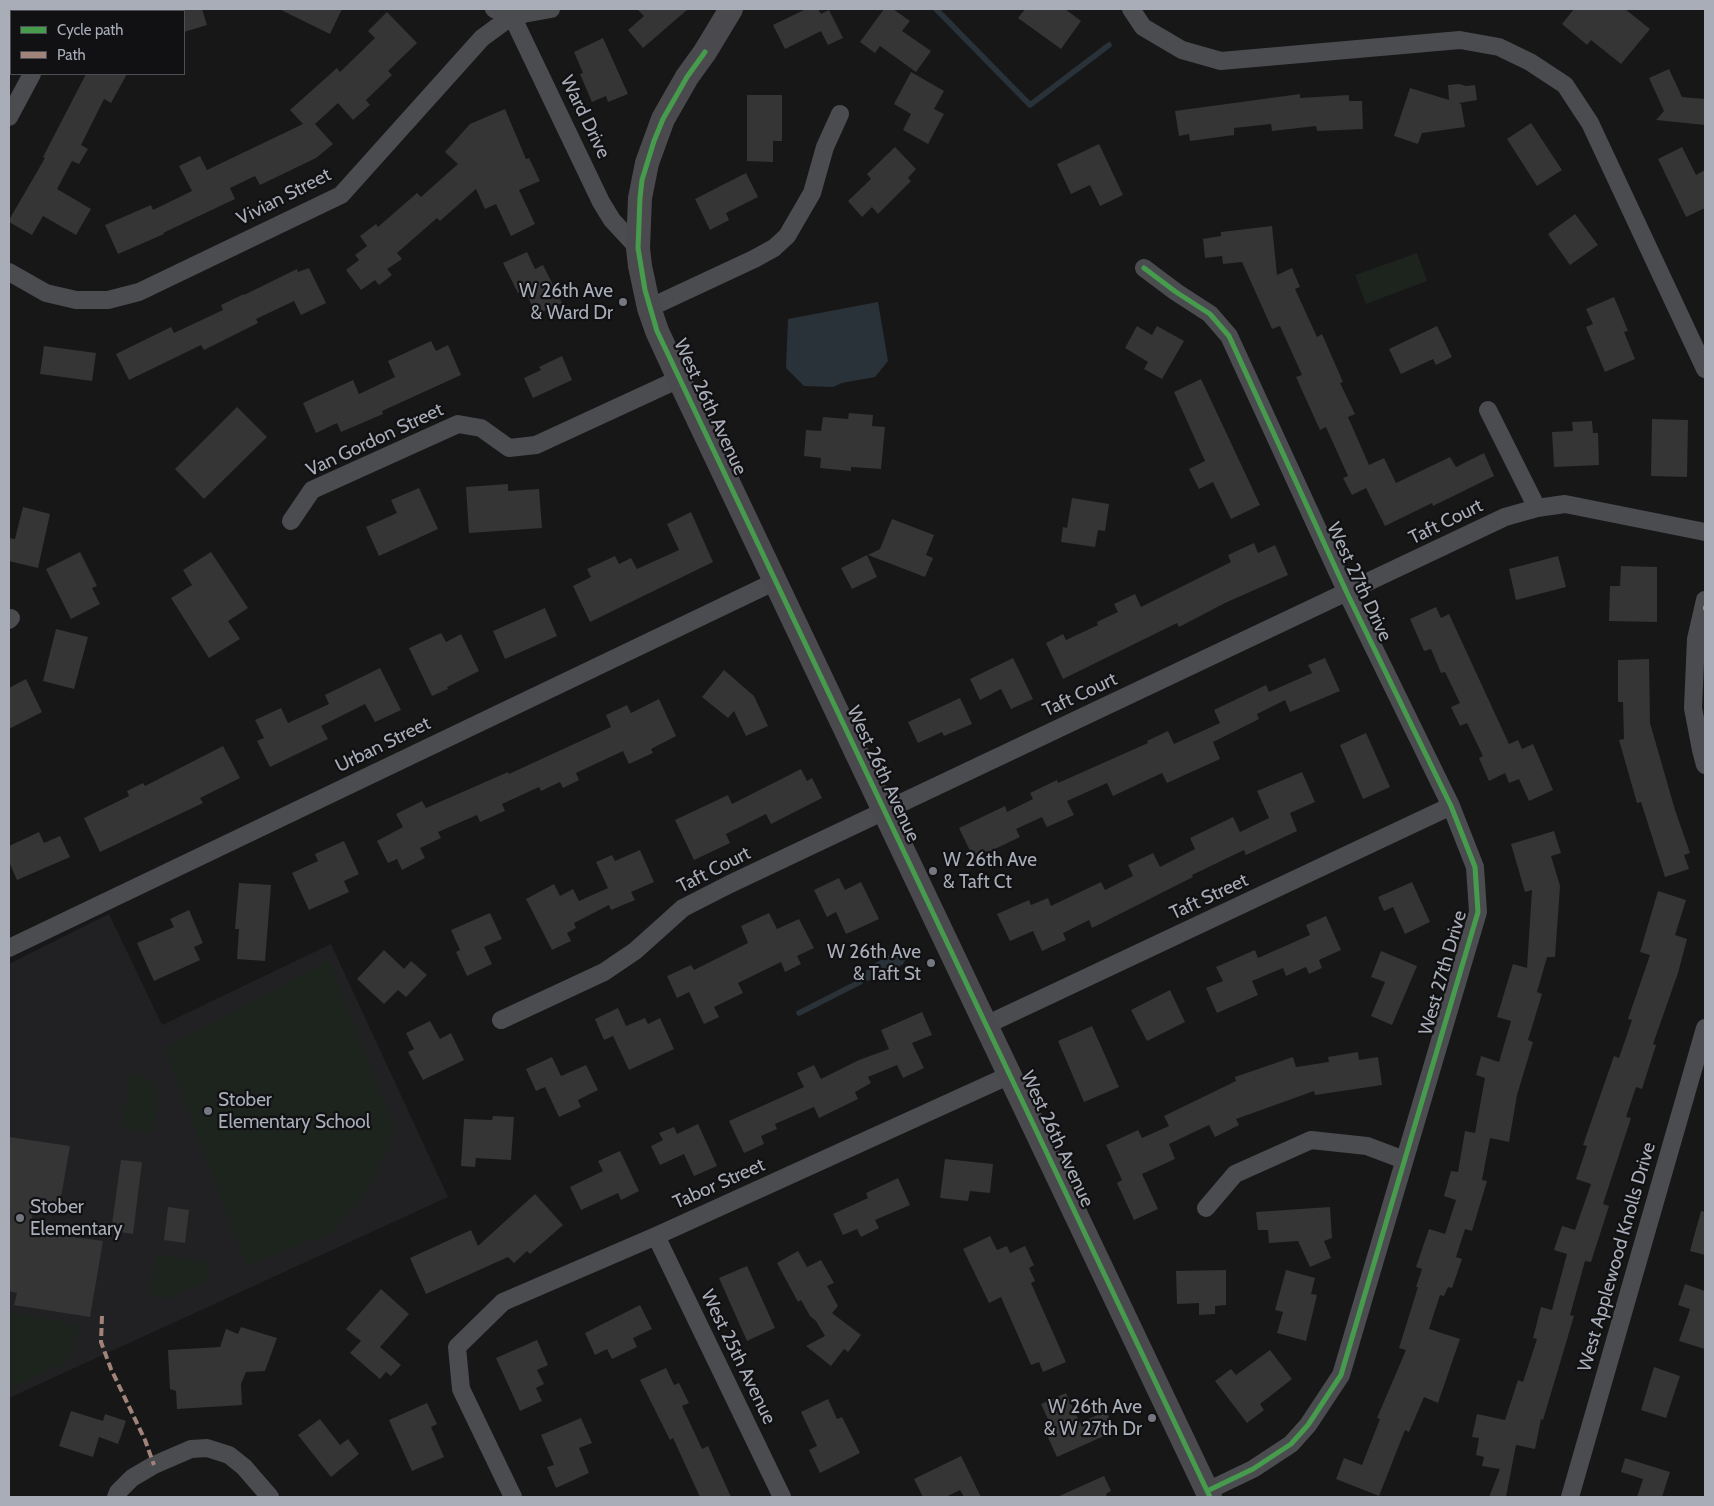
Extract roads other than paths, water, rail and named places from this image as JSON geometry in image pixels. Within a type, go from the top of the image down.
[{"type":"street","points":[[494,9],[512,16]]},
{"type":"street","name":"Vivian Street","points":[[9,272],[46,292],[76,300],[108,300],[138,292],[341,195],[482,38],[512,16],[551,9]]},
{"type":"street","name":"West 26th Avenue","points":[[731,9],[663,119],[642,180],[638,248],[649,308],[657,332],[679,379],[1208,1494]]},
{"type":"street","points":[[1131,9],[1143,27],[1182,50],[1221,60],[1460,40],[1499,47],[1530,62],[1565,84],[1590,123],[1705,369]]},
{"type":"street","name":"Ward Drive","points":[[512,16],[602,202],[612,220],[638,248]]},
{"type":"street","points":[[9,117],[31,75]]},
{"type":"street","points":[[649,308],[754,259],[774,248],[787,236],[812,192],[825,147],[840,114]]},
{"type":"street","name":"West 27th Drive","points":[[1144,268],[1210,314],[1229,336],[1347,593],[1451,806],[1475,868],[1478,912],[1341,1375],[1308,1425],[1291,1444],[1253,1469],[1208,1494]]},
{"type":"street","name":"Van Gordon Street","points":[[291,521],[312,490],[458,424],[480,428],[509,448],[536,445],[679,379]]},
{"type":"street","points":[[1488,410],[1537,508]]},
{"type":"street","name":"Taft Court","points":[[501,1020],[604,972],[635,951],[683,908],[730,884],[1505,517],[1537,508],[1565,504],[1705,532]]},
{"type":"street","name":"Urban Street","points":[[9,948],[776,581]]},
{"type":"street","points":[[1705,600],[1696,639],[1693,708],[1705,765]]},
{"type":"street","name":"Taft Street","points":[[986,1026],[1451,806]]},
{"type":"street","name":"West Applewood Knolls Drive","points":[[1570,1497],[1705,1028]]},
{"type":"street","name":"Tabor Street","points":[[513,1497],[461,1388],[457,1347],[503,1302],[656,1236],[1010,1075]]},
{"type":"street","points":[[1206,1208],[1236,1174],[1311,1140],[1367,1146],[1404,1160]]},
{"type":"street","name":"West 25th Avenue","points":[[656,1236],[782,1497]]},
{"type":"street","points":[[116,1497],[118,1492],[132,1478],[154,1465],[191,1449],[207,1448],[229,1455],[244,1467],[270,1497]]},
{"type":"waterway","points":[[936,9],[1030,105],[1109,45]]},
{"type":"waterway","points":[[799,1013],[860,982]]},
{"type":"place","name":"W 26th Ave & Ward Dr","points":[[623,302]]},
{"type":"place","name":"W 26th Ave & Taft Ct","points":[[933,871]]},
{"type":"place","name":"W 26th Ave & Taft St","points":[[931,963]]},
{"type":"place","name":"Stober Elementary School","points":[[208,1111]]},
{"type":"place","name":"Stober Elementary","points":[[20,1218]]},
{"type":"place","name":"W 26th Ave & W 27th Dr","points":[[1152,1418]]}]
